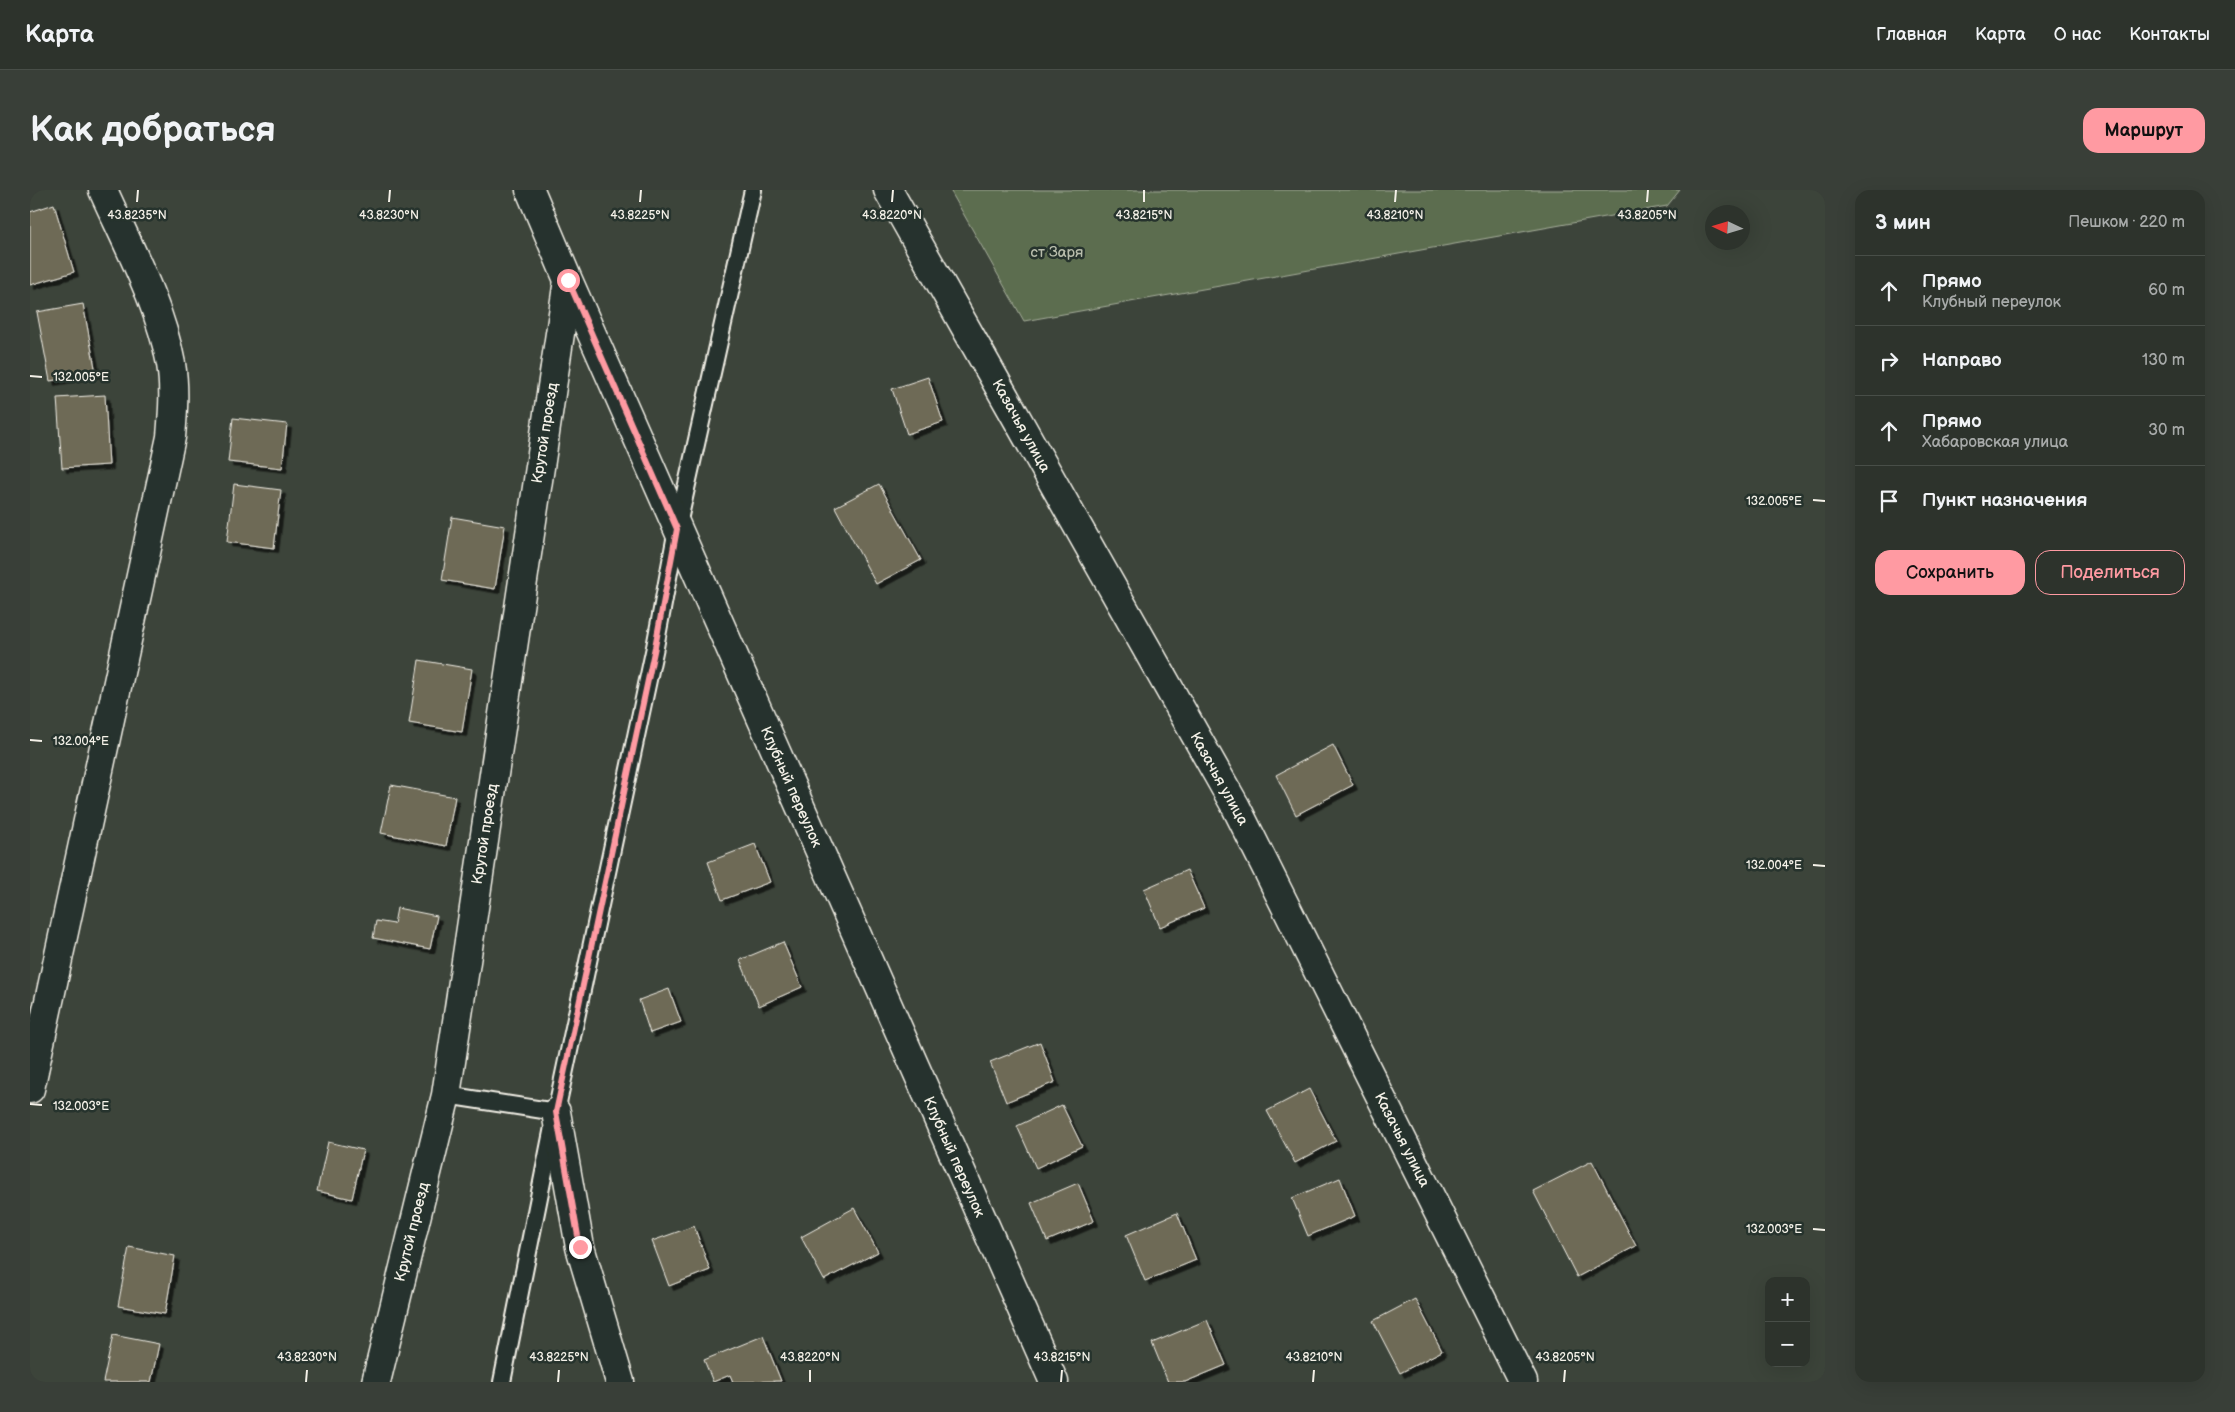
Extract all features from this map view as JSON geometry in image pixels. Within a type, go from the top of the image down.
[{"type":"street","points":[[30,1089],[169,446],[174,404],[171,365],[162,330],[103,190]]},
{"type":"street","name":"Клубный переулок","points":[[530,190],[677,529],[1054,1382]]},
{"type":"street","name":"Казачья улица","points":[[888,190],[1236,807],[1524,1382]]},
{"type":"street","name":"Крутой проезд","points":[[376,1382],[446,1095],[568,280]]},
{"type":"street","points":[[556,1112],[580,1247],[620,1382]]},
{"type":"lane","points":[[502,1382],[556,1112],[655,647],[677,529],[753,190]]},
{"type":"lane","points":[[446,1095],[556,1112]]},
{"type":"green space","name":"ст Заря","points":[[950,190],[1680,190],[1667,206],[1024,321]]},
{"type":"building","points":[[54,204],[74,272],[30,285],[30,212]]},
{"type":"building","points":[[83,304],[96,373],[50,381],[37,312]]},
{"type":"building","points":[[928,377],[943,422],[907,434],[892,389]]},
{"type":"building","points":[[105,395],[109,465],[62,468],[57,398]]},
{"type":"building","points":[[233,418],[287,424],[282,468],[228,462]]},
{"type":"building","points":[[234,484],[281,490],[274,548],[227,542]]},
{"type":"building","points":[[879,484],[921,560],[876,584],[835,507]]},
{"type":"building","points":[[452,517],[505,526],[495,589],[442,580]]},
{"type":"building","points":[[419,660],[472,669],[462,732],[409,723]]},
{"type":"building","points":[[1333,745],[1353,785],[1296,815],[1276,775]]},
{"type":"building","points":[[391,785],[455,797],[446,846],[381,833]]},
{"type":"building","points":[[755,844],[770,882],[722,900],[708,862]]},
{"type":"building","points":[[1187,870],[1204,908],[1160,927],[1144,889]]},
{"type":"building","points":[[397,908],[437,916],[430,949],[373,938],[376,921],[394,924]]},
{"type":"building","points":[[783,942],[802,987],[759,1006],[740,960]]},
{"type":"building","points":[[669,989],[681,1022],[650,1033],[639,1000]]},
{"type":"building","points":[[1040,1042],[1055,1082],[1006,1102],[990,1062]]},
{"type":"building","points":[[1309,1089],[1336,1141],[1295,1163],[1267,1111]]},
{"type":"building","points":[[1062,1105],[1082,1146],[1036,1168],[1017,1126]]},
{"type":"building","points":[[328,1142],[363,1150],[352,1199],[317,1191]]},
{"type":"building","points":[[1592,1161],[1636,1246],[1577,1277],[1533,1191]]},
{"type":"building","points":[[1340,1178],[1355,1216],[1308,1236],[1292,1198]]},
{"type":"building","points":[[1078,1183],[1094,1221],[1047,1241],[1031,1203]]},
{"type":"building","points":[[854,1208],[878,1252],[824,1280],[801,1237]]},
{"type":"building","points":[[1177,1213],[1196,1260],[1145,1281],[1126,1235]]},
{"type":"building","points":[[694,1226],[710,1270],[669,1286],[652,1241]]},
{"type":"building","points":[[129,1247],[175,1256],[165,1314],[118,1306]]},
{"type":"building","points":[[1415,1299],[1442,1351],[1400,1373],[1373,1321]]},
{"type":"building","points":[[1207,1320],[1226,1365],[1185,1382],[1168,1382],[1152,1343]]},
{"type":"building","points":[[113,1335],[159,1344],[151,1382],[103,1382]]},
{"type":"building","points":[[763,1336],[781,1381],[733,1382],[730,1375],[713,1382],[704,1360]]},
{"type":"route","points":[[568,280],[677,529],[655,647],[556,1112],[580,1247]]}]
